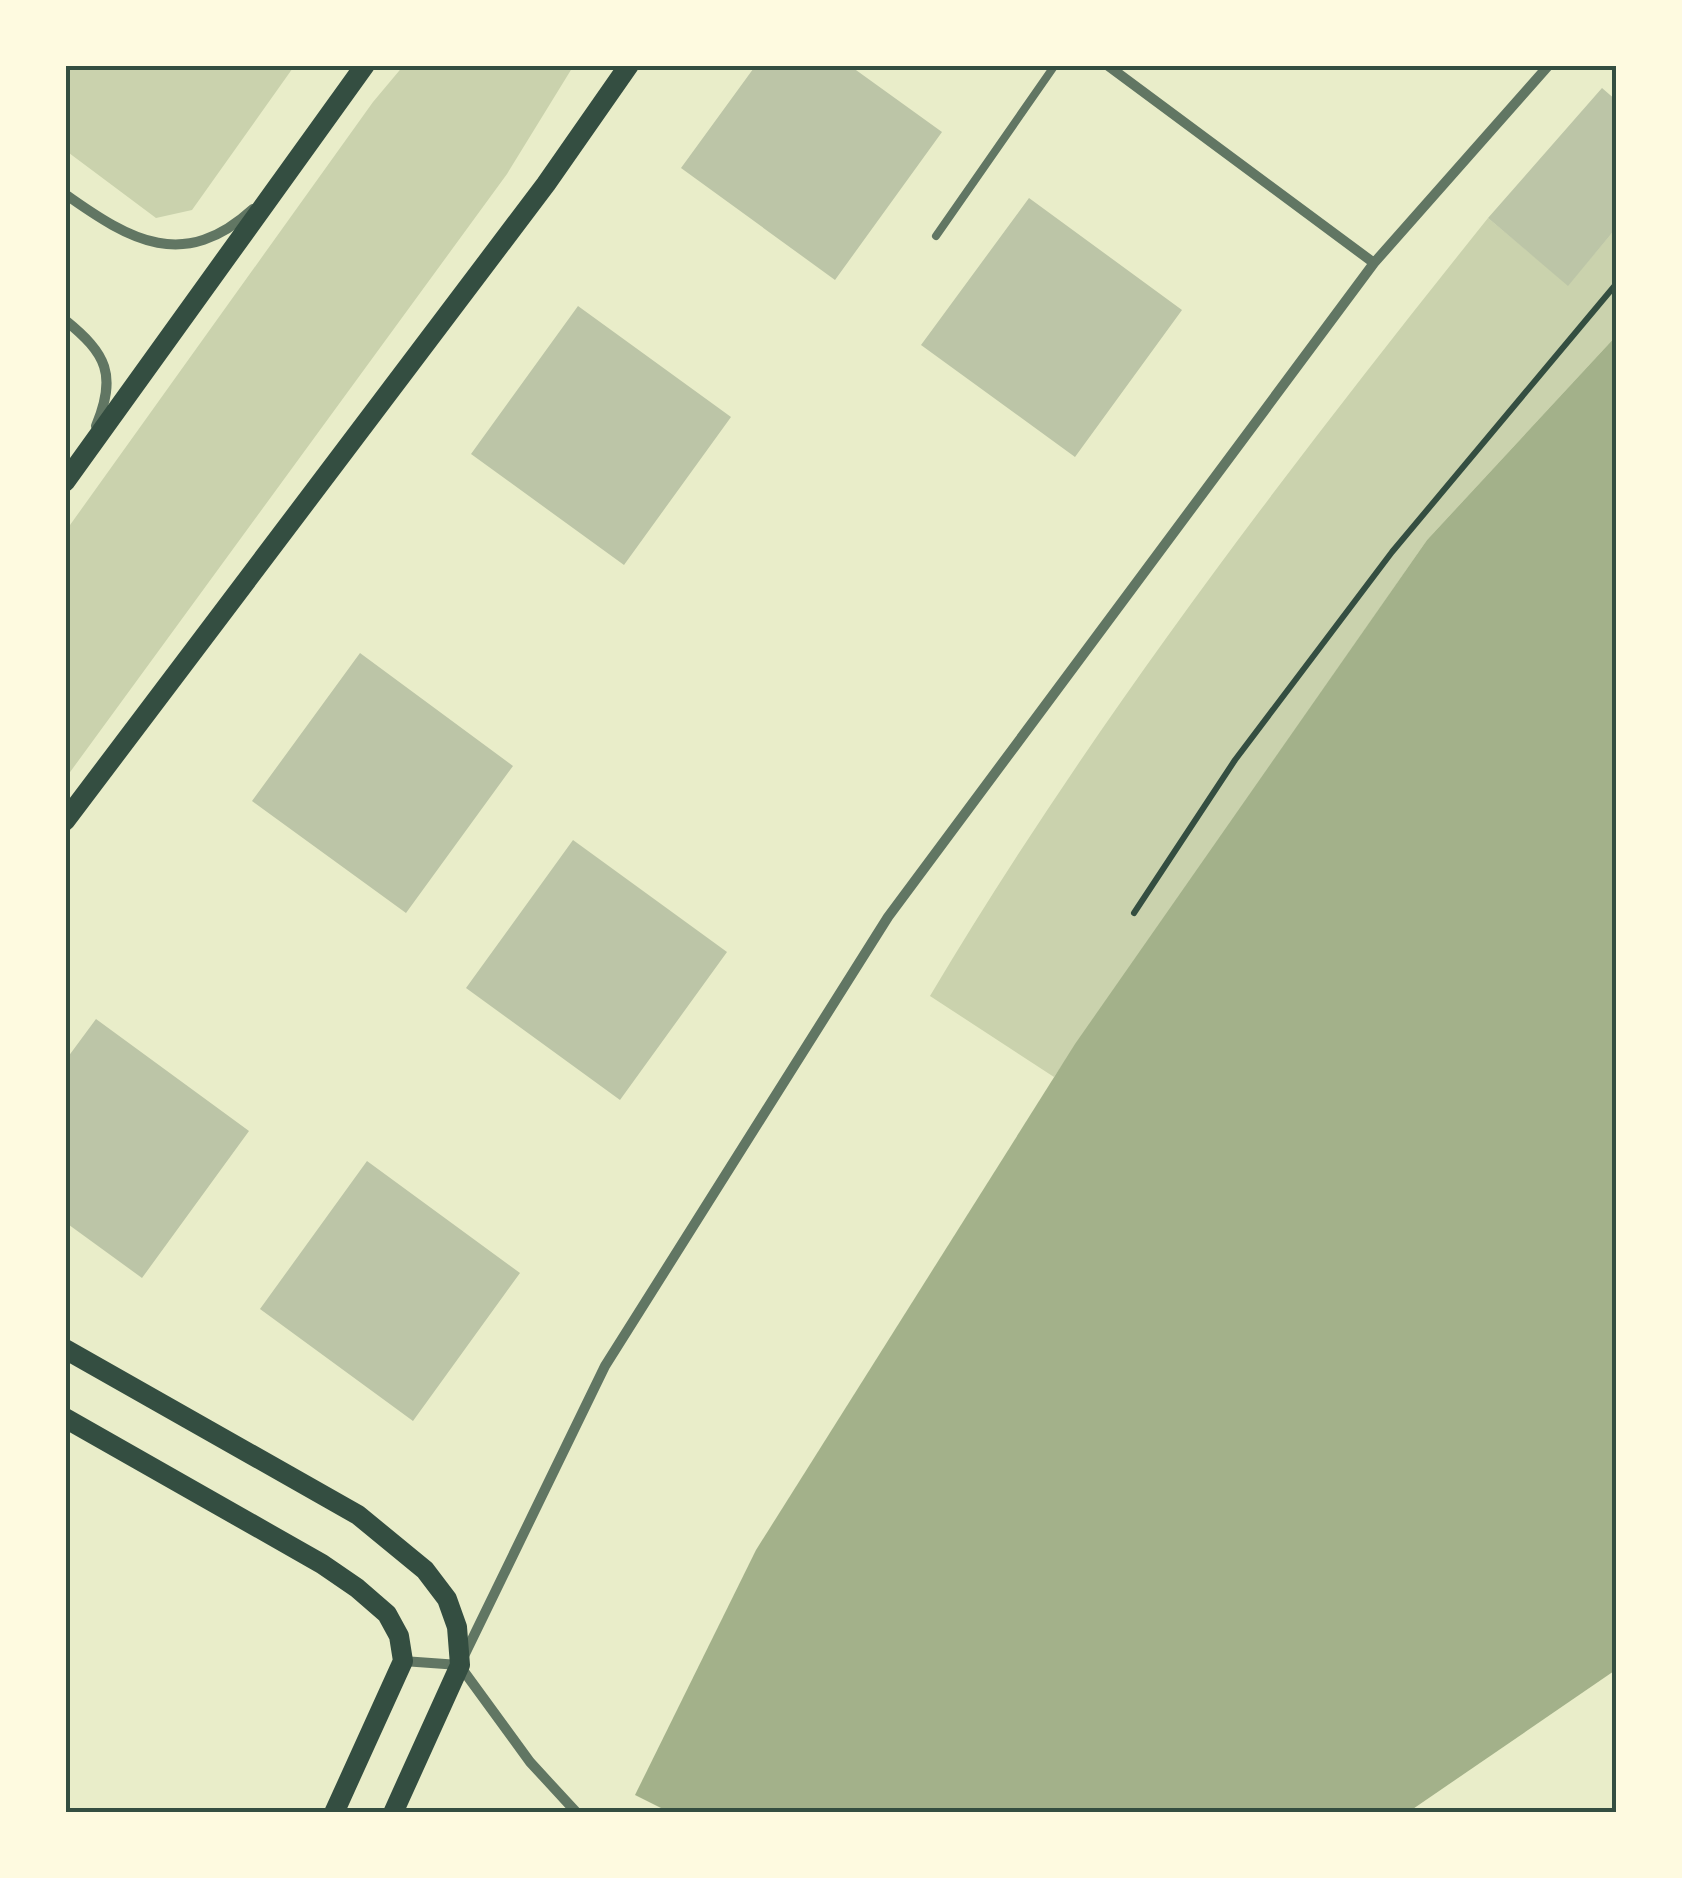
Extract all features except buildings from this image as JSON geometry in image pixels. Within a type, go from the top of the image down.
[{"type":"main road","points":[[65,482],[365,65]]},
{"type":"main road","points":[[65,822],[546,184],[629,65]]},
{"type":"main road","points":[[65,1350],[358,1515],[424,1570],[447,1599],[458,1627],[460,1665],[394,1813]]},
{"type":"main road","points":[[65,1418],[322,1564],[386,1614],[399,1636],[403,1661],[334,1813]]},
{"type":"street","points":[[1107,65],[1374,263]]},
{"type":"street","points":[[460,1665],[605,1366],[888,918],[1374,263],[1548,65]]},
{"type":"street","points":[[65,194],[122,233],[142,241],[186,246],[214,237],[236,224],[283,181]]},
{"type":"street","points":[[65,320],[88,340],[108,372],[105,404],[84,455]]},
{"type":"street","points":[[403,1661],[460,1665]]},
{"type":"street","points":[[460,1665],[530,1762],[576,1813]]},
{"type":"lane","points":[[936,236],[1055,65]]},
{"type":"path","points":[[1134,913],[1234,760],[1392,552],[1617,283]]},
{"type":"shaded area","points":[[65,65],[295,65],[192,210],[156,218],[65,150]]},
{"type":"shaded area","points":[[404,65],[574,65],[507,174],[65,779],[65,532],[373,102]]},
{"type":"shaded area","points":[[1488,218],[1568,285],[1617,227],[1617,335],[1427,540],[1054,1077],[930,996],[1126,695],[1267,501]]},
{"type":"shaded area","points":[[1617,335],[1617,1669],[1407,1813],[671,1813],[635,1795],[756,1550],[1075,1044],[1427,540]]}]
